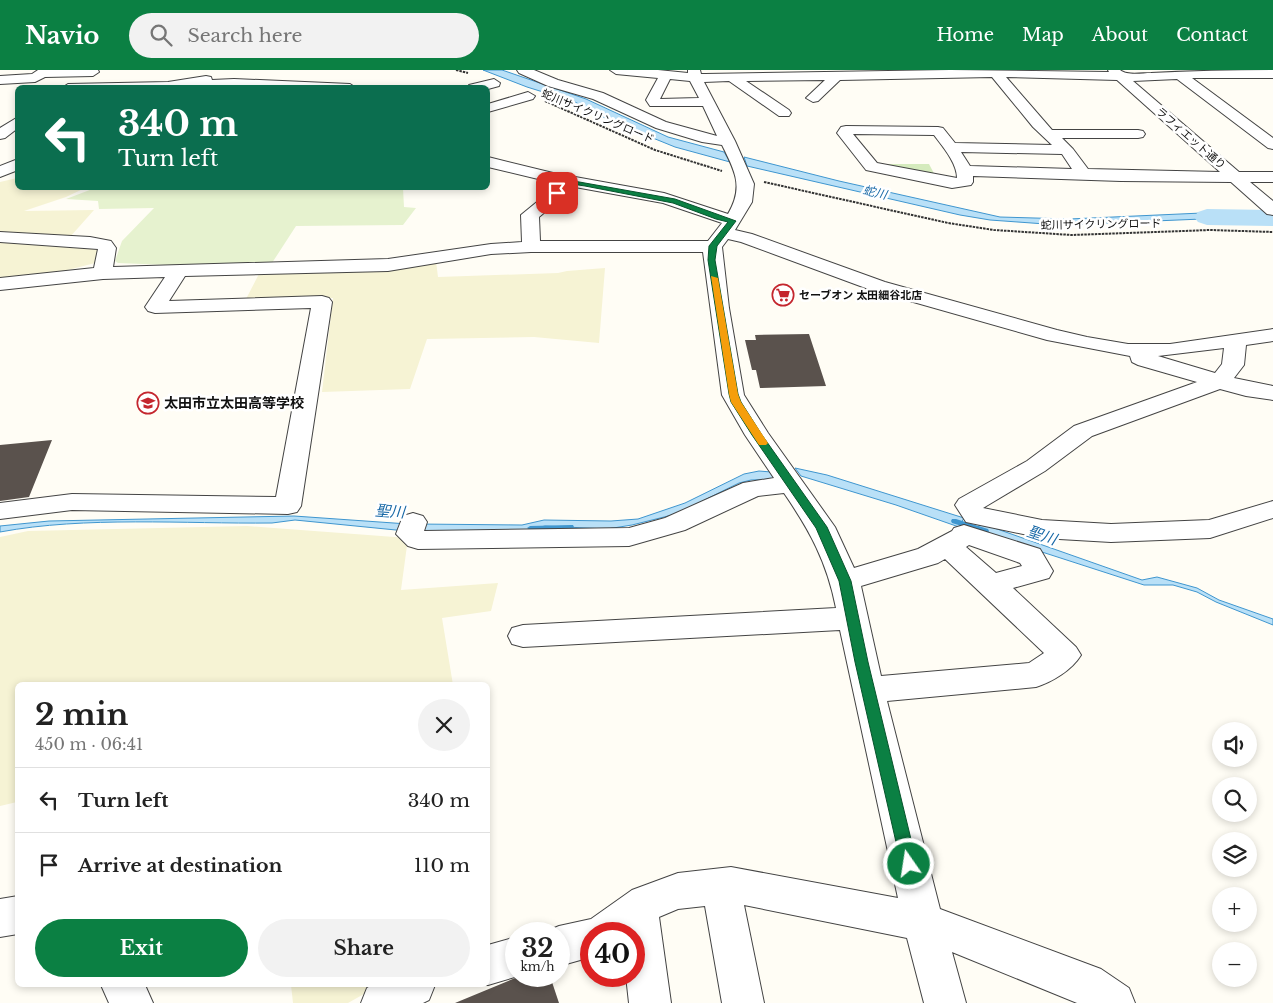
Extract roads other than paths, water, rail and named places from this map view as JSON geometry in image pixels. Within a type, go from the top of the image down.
[{"type":"street","points":[[143,85],[181,84],[212,78],[218,70]]},
{"type":"street","points":[[246,84],[264,70]]},
{"type":"street","points":[[523,70],[553,83],[598,96],[661,125],[707,139],[738,163]]},
{"type":"street","points":[[616,70],[664,76],[694,74],[733,78],[996,71],[1180,75],[1214,72],[1273,74]]},
{"type":"street","points":[[0,80],[31,79],[44,71],[99,71]]},
{"type":"street","points":[[73,85],[87,80],[99,71]]},
{"type":"street","points":[[996,71],[1048,134],[1065,150],[1083,174]]},
{"type":"street","name":"ラフィエット通り","points":[[1117,73],[1271,208]]},
{"type":"street","points":[[694,74],[738,163],[746,191],[744,202],[723,233],[712,260],[733,394],[741,411],[821,527],[845,581],[923,922],[945,1003]]},
{"type":"street","points":[[814,98],[843,74]]},
{"type":"street","points":[[1239,74],[1262,89]]},
{"type":"street","points":[[1180,75],[1273,145]]},
{"type":"street","points":[[664,76],[653,100],[654,103],[707,102]]},
{"type":"street","points":[[733,78],[784,113]]},
{"type":"street","points":[[486,85],[494,83]]},
{"type":"street","points":[[201,85],[272,85]]},
{"type":"street","points":[[490,107],[528,96]]},
{"type":"street","points":[[835,120],[858,120],[862,130]]},
{"type":"street","points":[[0,135],[15,123]]},
{"type":"street","points":[[846,130],[862,130],[910,138],[938,131],[965,171],[965,182],[952,184],[872,167],[844,133],[846,130]]},
{"type":"street","points":[[1048,134],[1138,134]]},
{"type":"street","points":[[951,148],[1065,150]]},
{"type":"street","points":[[1148,162],[1162,176]]},
{"type":"street","points":[[490,163],[533,175],[675,201],[718,218],[723,233]]},
{"type":"street","points":[[0,172],[15,165]]},
{"type":"street","points":[[965,171],[1273,177]]},
{"type":"street","points":[[531,246],[530,215],[571,182]]},
{"type":"street","points":[[0,284],[103,273],[388,265],[491,249],[723,233],[746,238],[878,286],[949,307],[1054,336],[1128,350],[1170,350],[1273,334]]},
{"type":"street","points":[[0,237],[90,242],[105,245],[107,248],[103,273]]},
{"type":"street","points":[[0,511],[72,502],[288,506],[322,302],[155,307],[179,270]]},
{"type":"street","points":[[869,690],[1036,675],[1065,655],[990,584],[962,532],[968,505],[1036,466],[1083,431],[1220,382],[1233,365],[1236,340]]},
{"type":"street","points":[[1128,350],[1146,360],[1220,382],[1246,389],[1273,393]]},
{"type":"street","points":[[412,528],[418,540],[458,541],[629,537],[675,524],[752,489],[791,484]]},
{"type":"street","points":[[845,581],[928,556],[962,532],[1042,529],[1110,533],[1210,529],[1273,509]]},
{"type":"street","points":[[962,532],[1030,556],[1040,572],[990,584]]},
{"type":"street","points":[[523,636],[853,618]]},
{"type":"street","points":[[620,922],[646,903],[678,891],[730,885],[923,922],[1086,984],[1114,1003]]},
{"type":"street","points":[[721,886],[743,1003]]},
{"type":"street","points":[[638,909],[650,1003]]},
{"type":"street","points":[[0,918],[15,916]]},
{"type":"street","points":[[490,964],[505,960]]},
{"type":"street","points":[[123,987],[132,1003]]},
{"type":"street","points":[[382,1003],[410,987]]},
{"type":"water","points":[[483,70],[502,70],[586,99],[668,137],[724,152],[730,162],[675,147],[611,121],[575,102],[527,87]]},
{"type":"water","points":[[744,157],[839,181],[1000,217],[1069,219],[1202,213],[1257,213],[1266,221],[1202,219],[1059,225],[990,220],[960,215],[747,166]]},
{"type":"water","points":[[795,468],[827,475],[964,518],[959,527],[896,505],[801,476]]},
{"type":"water","points":[[759,471],[771,472],[776,479],[751,480],[739,483],[676,514],[632,525],[607,529],[545,526],[524,531],[415,531],[417,524],[522,525],[544,520],[611,521],[638,519],[685,503],[744,474]]},
{"type":"water","points":[[294,516],[408,524],[406,531],[295,520],[272,523],[101,522],[33,527],[0,532],[0,526],[49,521]]},
{"type":"water","points":[[980,523],[1142,580],[1157,577],[1197,588],[1219,600],[1273,619],[1273,625],[1216,602],[1197,592],[1173,585],[1144,585],[977,531]]},
{"type":"waterway","name":"蛇川","points":[[1207,217],[1273,218]]},
{"type":"waterway","name":"聖川","points":[[954,521],[986,531]]},
{"type":"waterway","name":"聖川","points":[[530,528],[571,527]]},
{"type":"place","name":"セーブオン 太田細谷北店","points":[[783,295]]},
{"type":"place","name":"太田市立太田高等学校","points":[[148,403]]}]
